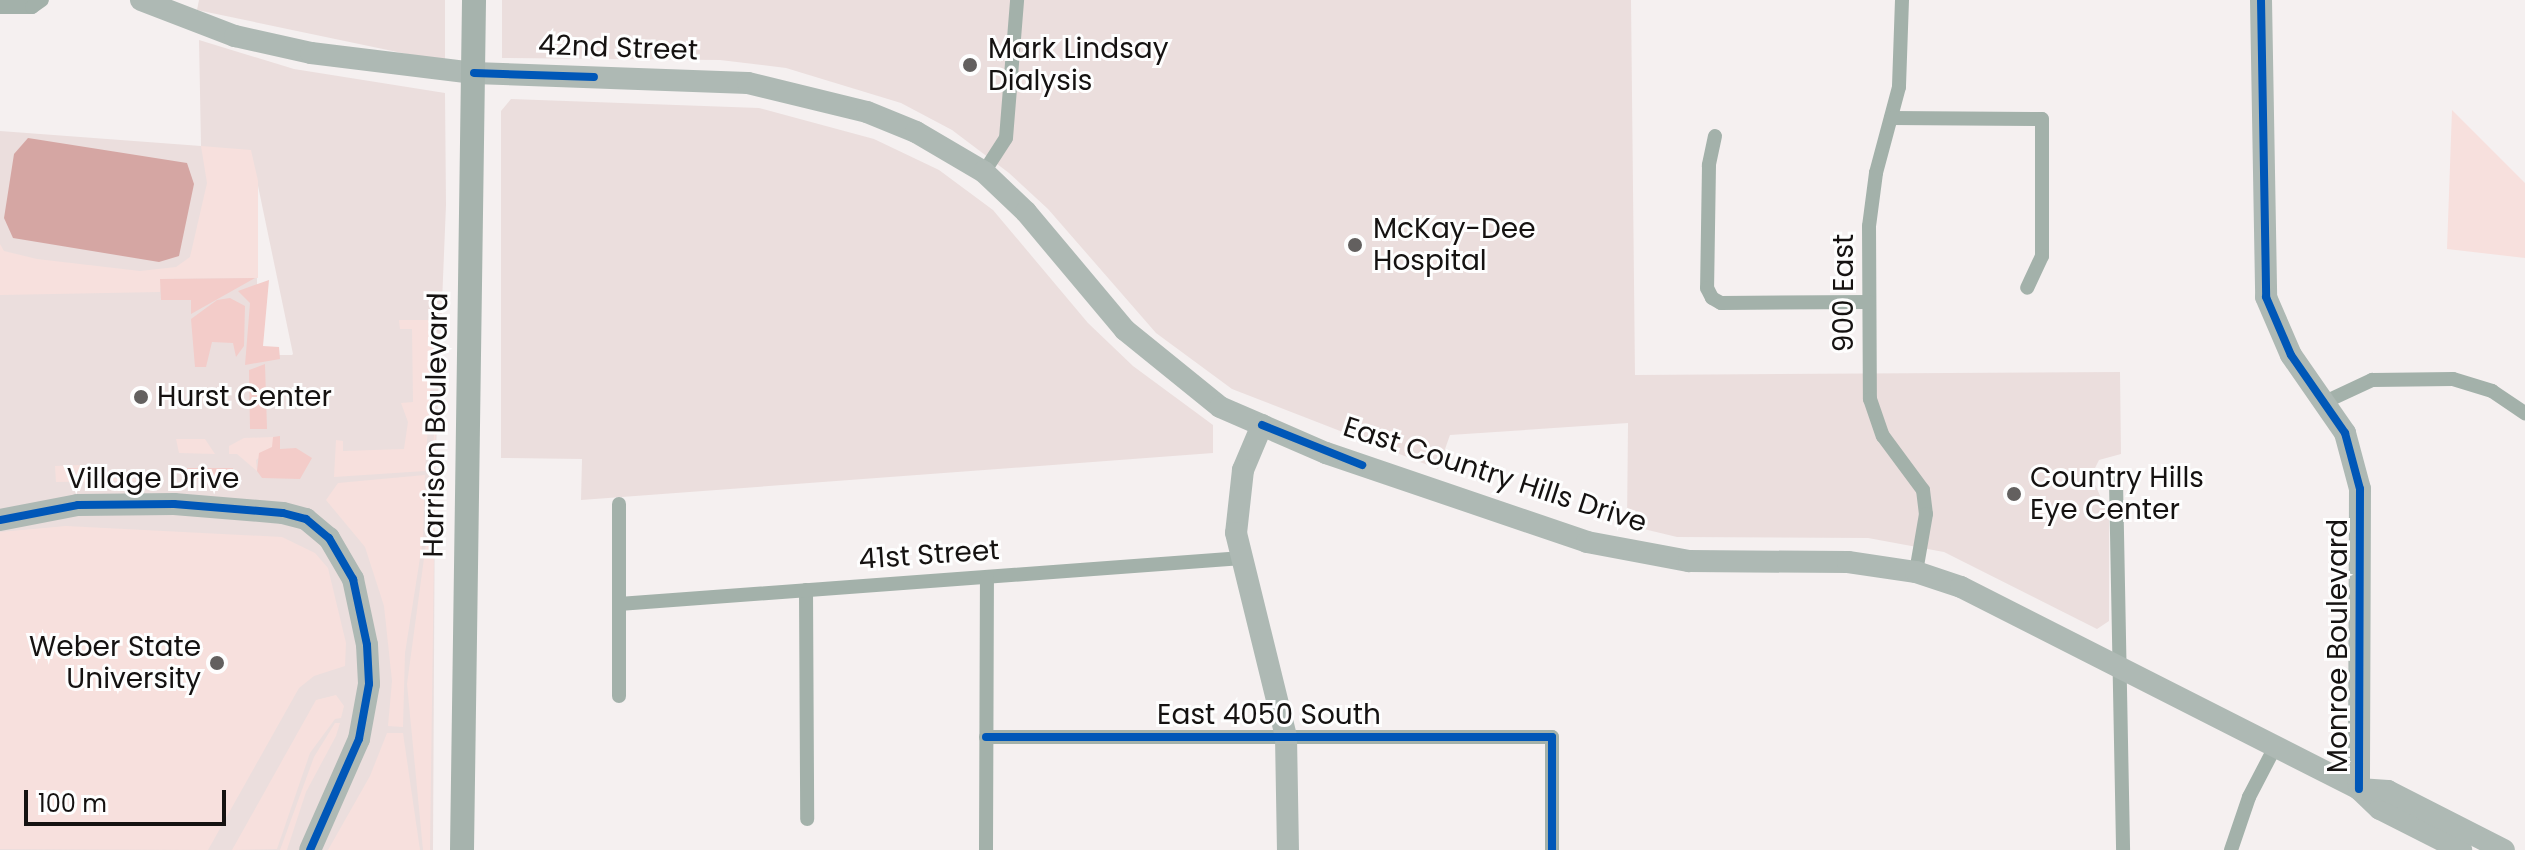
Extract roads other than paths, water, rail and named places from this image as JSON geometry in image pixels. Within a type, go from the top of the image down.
[{"type":"main road","name":"42nd Street","points":[[141,0],[235,36],[311,53],[474,73],[748,83],[867,112],[916,132],[984,172]]},
{"type":"main road","name":"Harrison Boulevard","points":[[462,850],[474,0]]},
{"type":"main road","name":"Monroe Boulevard","points":[[2261,0],[2266,297],[2291,355],[2327,401],[2354,457],[2360,489],[2359,789]]},
{"type":"main road","name":"East Country Hills Drive","points":[[984,172],[1026,212],[1125,330],[1220,407],[1326,453],[1557,532],[1646,556],[1848,562],[1916,572],[2028,619],[2120,669],[2359,789]]},
{"type":"main road","points":[[1262,425],[1237,495],[1242,558],[1286,737],[1288,850]]},
{"type":"main road","name":"Village Drive","points":[[0,520],[109,503],[266,511],[306,519],[329,538],[347,564],[369,662],[359,739],[310,850]]},
{"type":"main road","points":[[2359,789],[2380,809],[2461,850]]},
{"type":"main road","points":[[2359,789],[2388,791],[2504,850]]},
{"type":"street","points":[[0,7],[32,7],[42,0]]},
{"type":"street","points":[[984,172],[1006,138],[1017,0]]},
{"type":"street","name":"900 East","points":[[1902,0],[1903,55],[1869,226],[1870,399],[1883,436],[1923,490],[1926,514],[1916,572]]},
{"type":"street","points":[[1891,118],[2042,119],[2042,256],[2027,288]]},
{"type":"street","points":[[1715,136],[1708,180],[1707,288],[1712,298],[1721,303],[1869,302]]},
{"type":"street","points":[[2327,401],[2372,380],[2453,379],[2492,391],[2525,413]]},
{"type":"street","points":[[2116,481],[2123,850]]},
{"type":"street","points":[[619,504],[619,696]]},
{"type":"street","name":"41st Street","points":[[619,604],[1242,558]]},
{"type":"street","points":[[986,850],[987,577]]},
{"type":"street","points":[[806,590],[807,819]]},
{"type":"street","name":"East 4050 South","points":[[986,737],[1552,737],[1552,850]]},
{"type":"street","points":[[2231,850],[2249,797],[2275,747]]},
{"type":"place","name":"Mark Lindsay Dialysis","points":[[970,65]]},
{"type":"place","name":"McKay-Dee Hospital","points":[[1355,245]]},
{"type":"place","name":"Hurst Center","points":[[141,397]]},
{"type":"place","name":"Country Hills Eye Center","points":[[2014,494]]},
{"type":"place","name":"Weber State University","points":[[217,663]]}]
